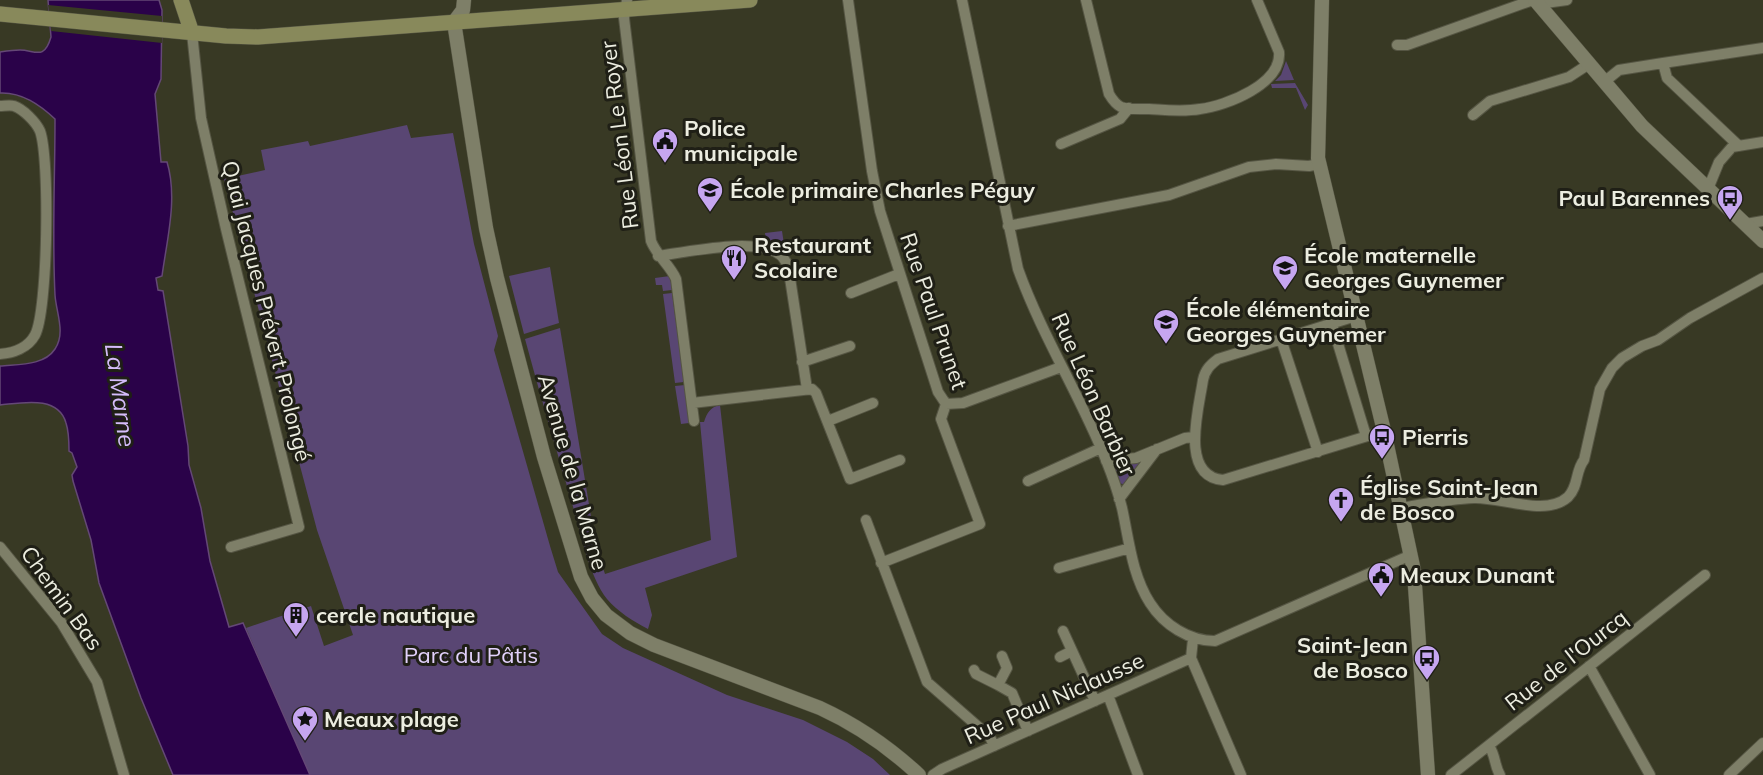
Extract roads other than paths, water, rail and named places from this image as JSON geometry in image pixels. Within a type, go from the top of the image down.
[{"type":"main road","points":[[181,0],[192,33]]},
{"type":"main road","points":[[0,14],[192,33],[258,37],[454,22],[626,4],[750,0]]},
{"type":"street","points":[[454,22],[463,10],[464,0]]},
{"type":"street","name":"Rue Paul Prunet","points":[[848,0],[872,171],[880,211],[938,392],[946,404],[941,419],[980,524],[882,563]]},
{"type":"street","name":"Rue Léon Barbier","points":[[962,0],[1008,226],[1026,293],[1101,448],[1119,499],[1134,566],[1150,603],[1166,621],[1193,639]]},
{"type":"street","points":[[1086,0],[1109,94],[1116,104],[1130,108],[1184,111],[1216,106],[1248,92],[1268,79],[1278,67],[1279,52],[1257,0]]},
{"type":"street","points":[[1322,0],[1319,164],[1384,431],[1414,571],[1428,775]]},
{"type":"street","points":[[1397,45],[1407,45],[1536,1],[1568,0]]},
{"type":"street","points":[[1536,1],[1642,126],[1763,241]]},
{"type":"street","name":"Rue Léon Le Royer","points":[[626,4],[625,21],[651,241],[658,256]]},
{"type":"street","name":"Avenue de la Marne","points":[[454,22],[486,228],[497,278],[544,457],[585,588],[606,615],[630,633],[654,645],[844,719],[867,733],[919,775]]},
{"type":"street","name":"Quai Jacques Prévert Prolongé","points":[[192,33],[201,118],[228,240],[299,527],[231,547]]},
{"type":"street","points":[[1604,82],[1619,70],[1763,48]]},
{"type":"street","points":[[1663,63],[1667,78],[1739,146]]},
{"type":"street","points":[[1473,115],[1490,101],[1569,77],[1589,64]]},
{"type":"street","points":[[0,106],[14,106],[40,129],[45,156],[45,283],[36,334],[27,345],[10,354],[0,354]]},
{"type":"street","points":[[1061,144],[1120,119],[1130,108]]},
{"type":"street","points":[[1708,189],[1719,162],[1732,147],[1763,142]]},
{"type":"street","points":[[1008,226],[1169,195],[1249,167],[1276,164],[1309,166],[1319,164]]},
{"type":"street","points":[[1746,224],[1763,221]]},
{"type":"street","points":[[658,256],[746,245],[774,251],[781,255],[788,265],[807,389]]},
{"type":"street","points":[[658,256],[673,272],[676,279],[694,421]]},
{"type":"street","points":[[850,293],[899,274]]},
{"type":"street","points":[[1400,508],[1475,498],[1499,499],[1540,506],[1560,502],[1569,496],[1577,485],[1581,463],[1584,460],[1597,410],[1600,389],[1612,368],[1622,358],[1642,346],[1658,340],[1690,318],[1763,278]]},
{"type":"street","points":[[1356,316],[1218,359],[1208,367],[1203,380],[1194,437],[1195,451],[1203,472],[1216,480],[1231,479],[1384,431]]},
{"type":"street","points":[[1332,324],[1366,436]]},
{"type":"street","points":[[1281,339],[1318,452]]},
{"type":"street","points":[[802,362],[850,346]]},
{"type":"street","points":[[946,404],[963,403],[1061,367]]},
{"type":"street","points":[[692,403],[807,389],[816,393],[850,479],[900,460]]},
{"type":"street","points":[[828,421],[873,403]]},
{"type":"street","points":[[1106,461],[1136,458],[1188,437],[1194,437]]},
{"type":"street","points":[[1028,482],[1101,448]]},
{"type":"street","points":[[1119,499],[1157,449]]},
{"type":"street","points":[[866,520],[927,681],[990,737],[994,746]]},
{"type":"street","name":"Chemin Bas","points":[[0,547],[62,622],[97,682],[124,775]]},
{"type":"street","points":[[1059,568],[1130,548]]},
{"type":"street","points":[[1241,775],[1191,658],[1193,639],[1215,641],[1411,555]]},
{"type":"street","name":"Rue de l'Ourcq","points":[[1451,775],[1705,575]]},
{"type":"street","points":[[1063,631],[1095,701]]},
{"type":"street","points":[[1060,657],[1072,651]]},
{"type":"street","points":[[998,685],[1007,668],[1002,656]]},
{"type":"street","name":"Rue Paul Niclausse","points":[[933,775],[1191,658]]},
{"type":"street","points":[[1589,666],[1650,775]]},
{"type":"street","points":[[974,670],[976,675],[1012,693],[1028,731]]},
{"type":"street","points":[[1108,695],[1138,775]]},
{"type":"street","points":[[1736,773],[1763,743]]},
{"type":"street","points":[[1489,746],[1495,754],[1496,769],[1500,775]]},
{"type":"water","name":"La Marne","points":[[48,0],[159,0],[162,10],[161,79],[155,94],[161,162],[167,162],[172,204],[162,276],[156,278],[158,290],[163,291],[188,446],[189,465],[201,508],[210,561],[229,627],[243,623],[310,775],[173,775],[141,698],[99,583],[91,540],[73,481],[72,475],[77,467],[69,451],[68,433],[62,414],[47,404],[28,402],[0,405],[0,366],[44,359],[55,349],[60,336],[54,273],[55,119],[30,100],[8,93],[0,93],[0,52],[20,50],[42,52],[48,44],[51,37]]},
{"type":"place","name":"Police municipale","points":[[665,164]]},
{"type":"place","name":"École primaire Charles Péguy","points":[[710,213]]},
{"type":"place","name":"Paul Barennes","points":[[1730,221]]},
{"type":"place","name":"Restaurant Scolaire","points":[[734,281]]},
{"type":"place","name":"École maternelle Georges Guynemer","points":[[1285,291]]},
{"type":"place","name":"École élémentaire Georges Guynemer","points":[[1166,345]]},
{"type":"place","name":"Pierris","points":[[1382,460]]},
{"type":"place","name":"Église Saint-Jean de Bosco","points":[[1341,523]]},
{"type":"place","name":"Meaux Dunant","points":[[1381,598]]},
{"type":"place","name":"cercle nautique","points":[[296,638]]},
{"type":"place","name":"Saint-Jean de Bosco","points":[[1427,681]]},
{"type":"place","name":"Meaux plage","points":[[305,742]]},
{"type":"park label","name":"Parc du Pâtis","points":[[471,655]]}]
